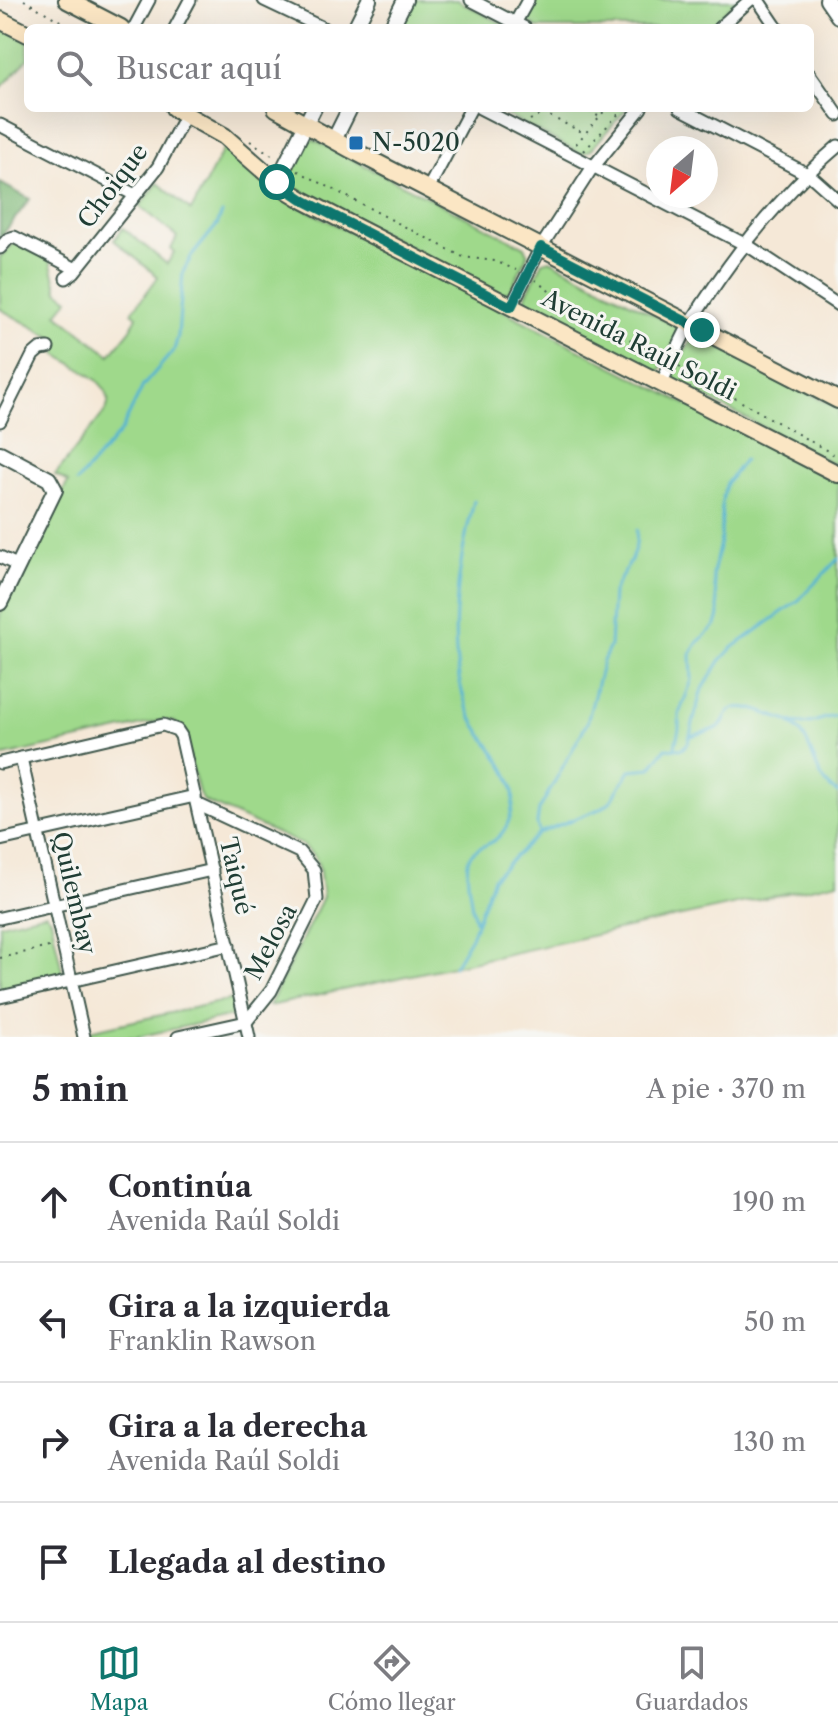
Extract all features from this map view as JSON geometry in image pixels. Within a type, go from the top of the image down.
[{"type":"main road","points":[[67,0],[113,24]]},
{"type":"main road","points":[[0,20],[24,32]]},
{"type":"main road","name":"Avenida Raúl Soldi","points":[[182,112],[233,143],[277,182],[305,201],[838,474]]},
{"type":"main road","name":"Avenida Raúl Soldi","points":[[284,112],[838,400]]},
{"type":"street","points":[[136,24],[149,0]]},
{"type":"street","points":[[177,24],[190,0]]},
{"type":"street","points":[[264,0],[315,24]]},
{"type":"street","points":[[357,24],[369,0]]},
{"type":"street","points":[[393,24],[405,0]]},
{"type":"street","points":[[471,0],[514,24]]},
{"type":"street","points":[[519,24],[528,0]]},
{"type":"street","points":[[723,24],[750,0]]},
{"type":"street","points":[[758,0],[774,24]]},
{"type":"street","points":[[827,0],[838,16]]},
{"type":"street","points":[[814,81],[838,115]]},
{"type":"street","name":"Choique","points":[[66,278],[160,164],[180,112]]},
{"type":"street","points":[[277,182],[312,112]]},
{"type":"street","points":[[334,140],[348,112]]},
{"type":"street","points":[[428,189],[469,112]]},
{"type":"street","points":[[488,112],[745,245],[838,305]]},
{"type":"street","points":[[511,307],[541,247],[593,166],[638,112]]},
{"type":"street","points":[[688,112],[807,173],[838,200]]},
{"type":"street","points":[[0,125],[135,195]]},
{"type":"street","points":[[661,384],[690,324],[745,245],[807,173],[838,146]]},
{"type":"street","points":[[0,248],[12,237],[76,269]]},
{"type":"street","points":[[0,421],[33,355],[40,349],[48,348]]},
{"type":"street","points":[[0,453],[45,477],[55,486],[53,499],[0,603]]},
{"type":"street","points":[[0,557],[19,566]]},
{"type":"street","name":"Taiqué","points":[[21,758],[163,725],[174,727],[181,736],[249,1037]]},
{"type":"street","points":[[0,763],[21,758]]},
{"type":"street","name":"Quilembay","points":[[21,758],[84,1037]]},
{"type":"street","points":[[0,840],[196,800]]},
{"type":"street","name":"Melosa","points":[[196,800],[291,847],[307,858],[315,874],[318,894],[315,908],[271,991],[246,1022]]},
{"type":"street","points":[[0,918],[212,870]]},
{"type":"street","points":[[0,997],[229,945]]},
{"type":"street","points":[[178,1037],[246,1022]]},
{"type":"path","points":[[24,0],[65,24]]},
{"type":"path","points":[[590,112],[599,117]]},
{"type":"path","points":[[603,112],[573,147],[584,151],[589,149],[621,112]]},
{"type":"path","points":[[525,123],[543,113],[585,134]]},
{"type":"path","points":[[294,168],[463,257],[495,261],[520,272]]},
{"type":"path","points":[[534,280],[576,311],[666,359]]},
{"type":"path","points":[[678,365],[838,457]]},
{"type":"path","points":[[0,958],[54,946],[57,956]]},
{"type":"green space","points":[[413,0],[457,0],[502,24],[400,24]]},
{"type":"green space","points":[[535,0],[737,0],[713,24],[532,24],[526,19]]},
{"type":"green space","points":[[0,27],[24,39],[24,63],[0,89]]},
{"type":"green space","points":[[500,112],[624,112],[591,150],[582,154]]},
{"type":"green space","points":[[309,140],[315,140],[525,247],[528,254],[510,291],[501,294],[289,185],[290,176]]},
{"type":"green space","points":[[226,144],[297,205],[838,482],[838,882],[269,1006],[323,897],[319,866],[303,845],[204,801],[199,793],[182,728],[164,720],[0,757],[0,614],[68,482],[55,475],[106,410],[108,401],[100,384],[56,354],[58,346],[53,338],[0,309],[0,257],[15,242],[50,261],[58,291],[69,299],[57,314],[110,355],[131,329],[137,316],[132,312],[158,277],[114,240],[123,228],[167,264],[177,237],[140,206],[158,183],[191,211]]},
{"type":"green space","points":[[0,183],[30,199],[0,238]]},
{"type":"green space","points":[[550,260],[677,327],[678,333],[660,371],[654,371],[526,305],[526,295],[543,262]]},
{"type":"green space","points":[[693,336],[838,408],[838,466],[674,381],[674,374]]},
{"type":"green space","points":[[46,913],[51,919],[63,976],[0,993],[0,924]]},
{"type":"green space","points":[[233,999],[233,1016],[137,1037],[91,1037],[89,1031]]},
{"type":"waterway","points":[[77,482],[121,431],[143,386],[174,350],[183,272],[217,225],[222,213]]},
{"type":"waterway","points":[[675,746],[679,714],[692,680],[691,654],[697,643],[716,625],[719,615],[713,574],[721,538],[722,501],[726,484],[744,460]]},
{"type":"waterway","points":[[474,501],[459,580],[455,639],[457,667],[471,716],[506,772],[513,790],[512,810],[504,830],[495,840],[472,853],[468,861],[475,921]]},
{"type":"waterway","points":[[539,832],[539,810],[587,723],[603,661],[610,646],[613,592],[631,560],[637,530]]},
{"type":"waterway","points":[[454,966],[471,937],[493,878],[539,833],[602,808],[611,801],[630,770],[651,768],[666,748],[682,749],[688,743],[701,692],[720,661],[731,649],[799,600],[838,559]]},
{"type":"waterway","points":[[691,736],[719,728],[735,708],[753,709],[801,724],[838,716]]},
{"type":"waterway","points":[[790,723],[805,739],[822,778],[838,793]]},
{"type":"place","name":"N-5020","points":[[356,143]]},
{"type":"route","points":[[277,182],[305,201],[511,307],[541,247],[702,330]]}]
